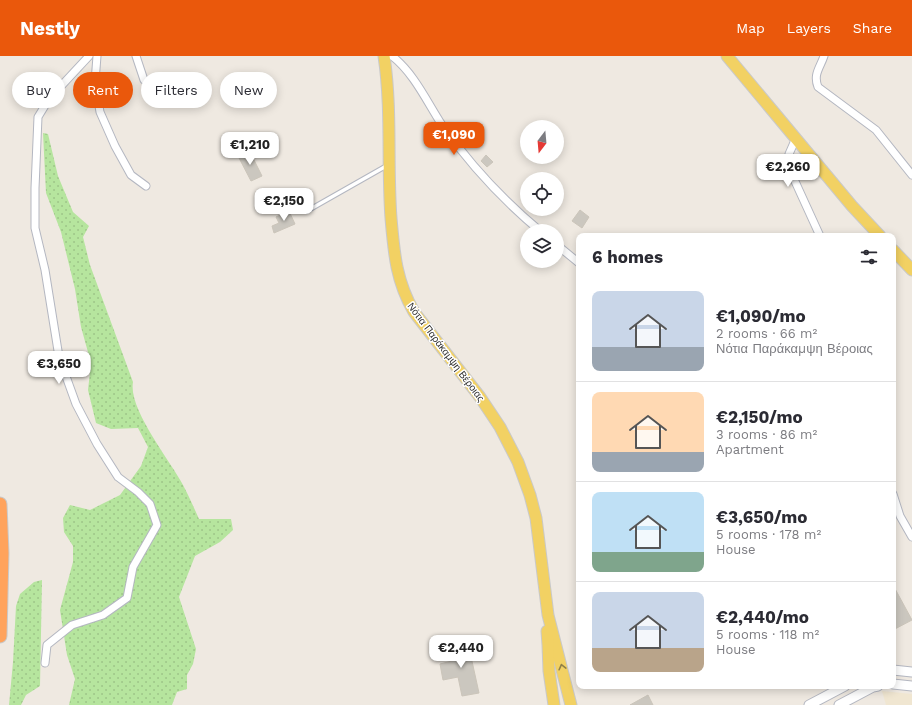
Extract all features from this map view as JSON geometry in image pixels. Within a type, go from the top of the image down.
[{"type":"highway","points":[[0,504],[2,560],[0,636]]},
{"type":"main road","name":"Νότια Παράκαμψη Βέροιας","points":[[384,56],[389,100],[389,189],[394,253],[400,283],[405,298],[414,312],[480,396],[500,427],[518,462],[536,518],[548,615],[571,705]]},
{"type":"main road","points":[[727,56],[762,100],[796,138],[852,206],[877,233]]},
{"type":"main road","points":[[896,253],[912,270]]},
{"type":"main road","name":"Νότια Παράκαμψη Βέροιας","points":[[548,615],[546,625],[549,671],[554,705]]},
{"type":"street","points":[[45,663],[47,645],[72,625],[103,615],[127,598],[133,567],[157,525],[150,504],[138,492],[118,477],[76,404],[59,357],[45,270],[35,228],[38,117],[49,99],[89,56]]},
{"type":"street","points":[[97,56],[95,82],[100,112],[115,146],[131,175],[146,186]]},
{"type":"street","points":[[136,56],[141,72]]},
{"type":"street","points":[[392,56],[402,64],[443,126],[465,154],[512,206],[532,224]]},
{"type":"street","points":[[824,56],[816,73],[815,81],[818,87],[876,130],[912,175]]},
{"type":"street","points":[[796,138],[789,154],[788,166],[819,233]]},
{"type":"street","points":[[564,251],[576,261]]},
{"type":"street","points":[[896,503],[900,516],[912,536]]},
{"type":"street","points":[[896,670],[912,672]]},
{"type":"street","points":[[896,684],[912,686]]},
{"type":"street","points":[[809,705],[831,689]]},
{"type":"street","points":[[840,705],[869,689]]},
{"type":"lane","points":[[307,211],[389,165]]},
{"type":"shaded area","points":[[882,691],[912,694],[912,705],[886,705]]},
{"type":"green space","points":[[43,133],[48,134],[58,176],[73,212],[89,226],[83,237],[90,265],[133,382],[133,393],[143,420],[183,485],[199,519],[231,519],[233,530],[220,542],[195,556],[179,597],[196,649],[193,664],[187,675],[187,689],[177,692],[172,705],[69,705],[75,679],[67,655],[60,610],[73,562],[73,546],[64,532],[63,518],[70,505],[90,510],[120,495],[141,466],[148,447],[138,428],[111,429],[96,423],[88,390],[91,363],[81,327],[75,289],[61,232],[46,193]]},
{"type":"green space","points":[[42,580],[40,686],[26,695],[21,705],[9,705],[16,606],[20,594],[34,582]]},
{"type":"building","points":[[249,150],[262,176],[251,181],[238,156]]},
{"type":"building","points":[[486,155],[493,162],[487,167],[481,161]]},
{"type":"building","points":[[580,210],[589,217],[582,228],[572,221]]},
{"type":"building","points":[[289,211],[295,224],[274,233],[272,226],[279,223],[276,217]]},
{"type":"building","points":[[896,591],[912,620],[896,628]]},
{"type":"building","points":[[468,643],[479,693],[462,696],[458,677],[443,680],[440,664],[452,661],[449,647]]},
{"type":"building","points":[[648,695],[653,705],[630,705]]}]
